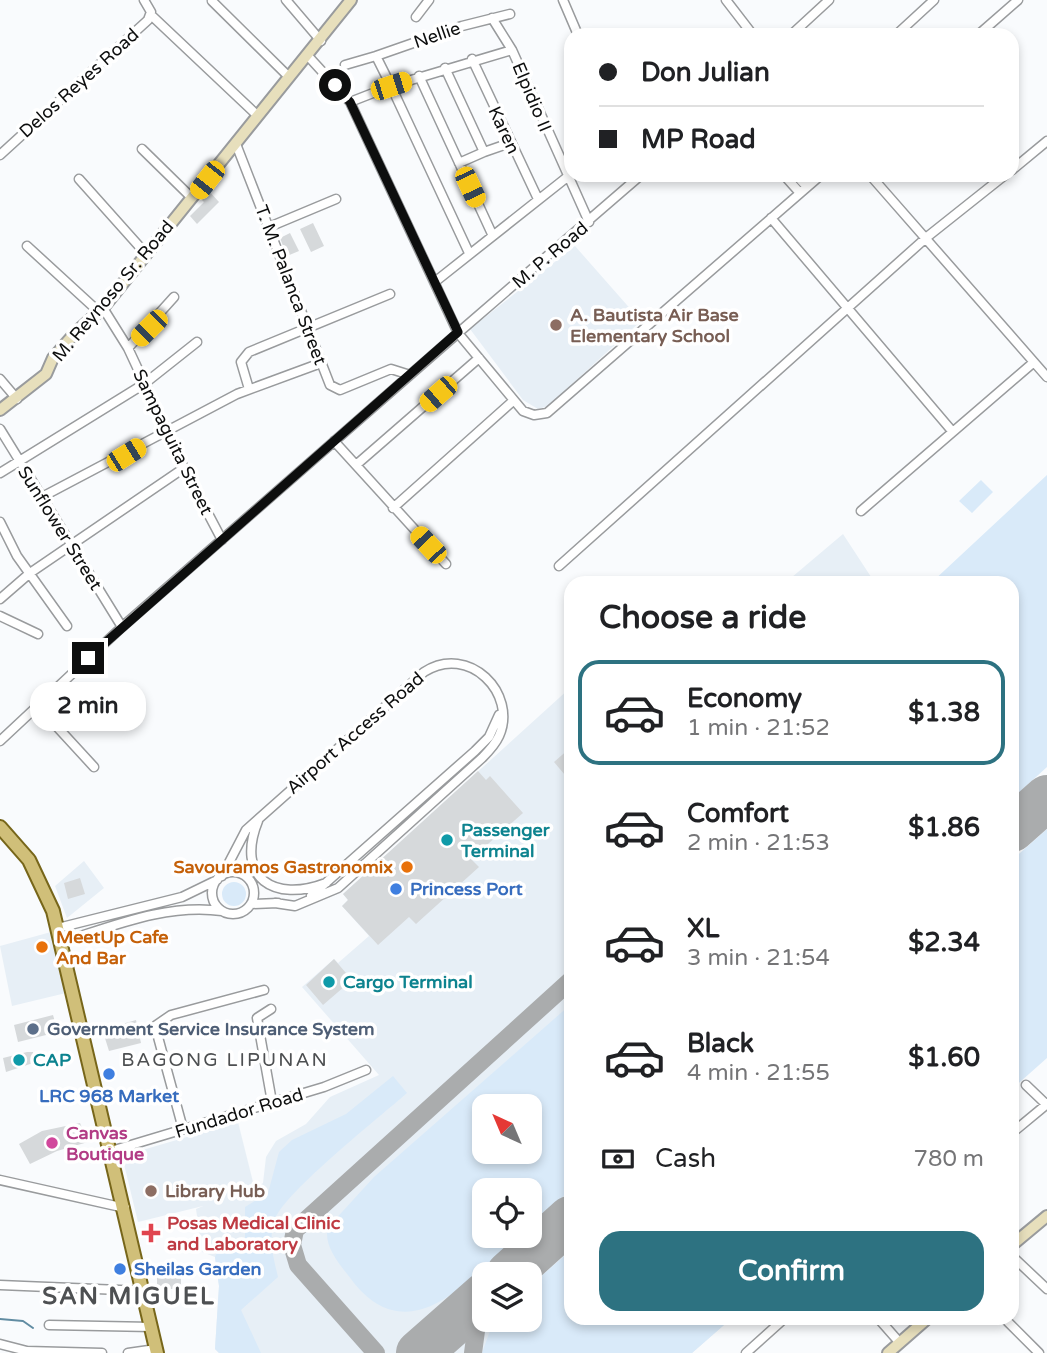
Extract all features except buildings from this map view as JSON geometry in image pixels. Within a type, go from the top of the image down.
[{"type":"main road","points":[[0,827],[37,873],[58,928],[157,1351]]},
{"type":"street","points":[[144,0],[151,12],[258,116]]},
{"type":"street","points":[[286,0],[321,41]]},
{"type":"street","name":"M. Reynoso Sr. Road","points":[[0,410],[46,374],[53,358],[75,333],[101,310],[321,41],[351,0]]},
{"type":"street","points":[[416,17],[429,0]]},
{"type":"street","points":[[562,0],[575,28]]},
{"type":"street","points":[[726,0],[745,28]]},
{"type":"street","points":[[799,28],[829,0]]},
{"type":"street","points":[[904,28],[934,0]]},
{"type":"street","points":[[986,28],[1018,0]]},
{"type":"street","points":[[212,1],[289,77]]},
{"type":"street","name":"Delos Reyes Road","points":[[0,155],[151,12]]},
{"type":"street","name":"Nellie","points":[[345,65],[510,14]]},
{"type":"street","name":"Elpidio II","points":[[492,18],[512,50],[564,173]]},
{"type":"street","points":[[350,102],[419,76],[512,50]]},
{"type":"street","points":[[308,56],[350,102],[458,332],[513,401],[523,411],[534,415],[547,413],[813,182]]},
{"type":"street","points":[[376,56],[469,253]]},
{"type":"street","name":"Karen","points":[[471,60],[538,199]]},
{"type":"street","points":[[446,68],[484,152]]},
{"type":"street","points":[[419,76],[492,234]]},
{"type":"street","points":[[1019,164],[1047,141]]},
{"type":"street","points":[[459,163],[510,143]]},
{"type":"street","name":"T. M. Palanca Street","points":[[236,144],[306,328],[336,390],[391,369],[410,375]]},
{"type":"street","points":[[142,149],[192,198]]},
{"type":"street","points":[[79,179],[146,254]]},
{"type":"street","points":[[436,281],[564,180]]},
{"type":"street","name":"Elpidio II","points":[[568,182],[589,222]]},
{"type":"street","name":"M. P. Road","points":[[0,741],[122,627],[633,182]]},
{"type":"street","points":[[793,182],[804,190]]},
{"type":"street","points":[[800,182],[804,190]]},
{"type":"street","points":[[876,182],[1047,377]]},
{"type":"street","points":[[559,566],[927,237],[996,182]]},
{"type":"street","points":[[269,227],[336,199]]},
{"type":"street","points":[[771,218],[952,432]]},
{"type":"street","name":"Sampaguita Street","points":[[27,246],[101,310],[128,348],[165,430],[222,540]]},
{"type":"street","points":[[249,389],[241,362],[243,357],[273,340],[390,295]]},
{"type":"street","points":[[128,348],[174,297]]},
{"type":"street","points":[[0,474],[144,384],[197,342]]},
{"type":"street","points":[[356,466],[480,358]]},
{"type":"street","points":[[862,511],[1034,362]]},
{"type":"street","points":[[40,498],[126,455],[165,430],[249,389],[321,363]]},
{"type":"street","points":[[0,379],[17,399]]},
{"type":"street","points":[[393,508],[513,401]]},
{"type":"street","name":"Sunflower Street","points":[[0,429],[40,498],[122,627]]},
{"type":"street","points":[[334,441],[446,564]]},
{"type":"street","points":[[0,599],[30,573],[184,468]]},
{"type":"street","points":[[0,522],[17,556],[67,626]]},
{"type":"street","points":[[0,616],[38,635]]},
{"type":"street","name":"Airport Access Road","points":[[220,878],[241,837],[260,816],[432,667],[453,663],[479,671],[495,691],[500,713]]},
{"type":"street","points":[[37,705],[94,767]]},
{"type":"street","points":[[62,942],[169,911],[201,908],[237,914],[251,904],[275,903],[312,896],[475,751],[495,729],[500,713]]},
{"type":"street","points":[[275,903],[295,906],[338,888],[482,758],[499,737],[500,713]]},
{"type":"street","points":[[260,816],[250,840],[250,855],[255,868],[266,882],[291,892],[328,882]]},
{"type":"street","points":[[58,928],[193,894],[234,873],[246,877],[253,887],[251,904]]},
{"type":"street","points":[[220,878],[213,897],[222,911]]},
{"type":"street","points":[[183,1129],[155,1026],[171,1015],[264,990]]},
{"type":"street","points":[[271,1009],[257,1018],[272,1102]]},
{"type":"street","name":"Fundador Road","points":[[111,1151],[324,1087],[366,1070]]},
{"type":"street","points":[[1019,1127],[1047,1105],[1026,1085]]},
{"type":"street","points":[[0,1180],[125,1208]]},
{"type":"street","points":[[1019,1239],[1047,1216]]},
{"type":"street","points":[[1019,1263],[1047,1289]]},
{"type":"street","points":[[0,1285],[144,1291]]},
{"type":"street","points":[[49,1325],[152,1327]]},
{"type":"street","points":[[746,1353],[777,1325]]},
{"type":"street","points":[[884,1325],[900,1343]]},
{"type":"street","points":[[888,1353],[920,1325]]},
{"type":"street","points":[[1011,1325],[1039,1353]]},
{"type":"street","points":[[0,1344],[27,1351],[102,1353]]},
{"type":"street","points":[[128,1353],[157,1351]]},
{"type":"shaded area","name":"A. Bautista Air Base Elementary School","points":[[575,246],[641,321],[548,406],[538,409],[523,400],[470,329]]},
{"type":"shaded area","points":[[1047,475],[1047,767],[1019,793],[1019,576],[939,576]]},
{"type":"shaded area","points":[[981,480],[993,492],[972,513],[959,501]]},
{"type":"shaded area","points":[[843,534],[870,576],[793,576]]},
{"type":"shaded area","points":[[564,693],[564,1325],[724,1325],[692,1353],[219,1353],[215,1349],[219,1286],[215,1257],[202,1252],[196,1209],[203,1206],[138,1222],[122,1156],[238,1122],[255,1190],[263,1183],[266,1157],[276,1141],[306,1124],[330,1097],[379,1075],[302,987],[334,959],[338,963],[369,936],[342,906],[348,900],[343,894]]},
{"type":"shaded area","points":[[1047,829],[1047,1058],[1019,1083],[1019,854]]},
{"type":"shaded area","points":[[84,861],[104,888],[67,918],[55,886]]},
{"type":"shaded area","points":[[234,882],[243,885],[246,894],[243,903],[234,906],[225,903],[222,894],[225,885]]},
{"type":"shaded area","points":[[51,932],[66,993],[12,1006],[0,946]]},
{"type":"shaded area","points":[[564,1010],[564,1195],[542,1215],[542,1178],[472,1178],[472,1248],[506,1248],[491,1262],[472,1262],[472,1279],[440,1302],[419,1310],[397,1311],[375,1303],[354,1283],[336,1259],[329,1246],[327,1232],[374,1177]]},
{"type":"shaded area","points":[[393,1076],[407,1093],[314,1173],[282,1207],[275,1219],[272,1241],[278,1277],[241,1310],[261,1353],[219,1353],[215,1349],[219,1286],[215,1257],[222,1241],[230,1239],[236,1249],[245,1246],[245,1207],[268,1193],[279,1152],[292,1140],[346,1114]]},
{"type":"shaded area","points":[[564,1256],[564,1325],[724,1325],[692,1353],[482,1353],[490,1332],[542,1332],[542,1276]]},
{"type":"waterway","points":[[0,1319],[23,1321],[33,1328]]},
{"type":"taxiway","points":[[376,1353],[298,1265],[292,1245],[295,1230],[564,986]]},
{"type":"taxiway","points":[[473,1353],[476,1332]]},
{"type":"taxiway","points":[[417,1353],[423,1350]]},
{"type":"runway","points":[[1019,823],[1047,798]]},
{"type":"runway","points":[[522,1262],[564,1224]]},
{"type":"runway","points":[[419,1353],[472,1306]]},
{"type":"place","name":"A. Bautista Air Base Elementary School","points":[[556,325]]},
{"type":"place","name":"Passenger Terminal","points":[[447,840]]},
{"type":"place","name":"Savouramos Gastronomix","points":[[407,867]]},
{"type":"place","name":"Princess Port","points":[[396,889]]},
{"type":"place","name":"MeetUp Cafe And Bar","points":[[42,947]]},
{"type":"place","name":"Cargo Terminal","points":[[329,982]]},
{"type":"place","name":"Government Service Insurance System","points":[[33,1029]]},
{"type":"place","name":"CAP","points":[[19,1060]]},
{"type":"place","name":"LRC 968 Market","points":[[109,1074]]},
{"type":"place","name":"Canvas Boutique","points":[[52,1143]]},
{"type":"place","name":"Library Hub","points":[[151,1191]]},
{"type":"place","name":"Posas Medical Clinic and Laboratory","points":[[151,1233]]},
{"type":"place","name":"Sheilas Garden","points":[[120,1269]]},
{"type":"district","name":"BAGONG LIPUNAN","points":[[225,1059]]},
{"type":"district","name":"SAN MIGUEL","points":[[129,1296]]},
{"type":"route","points":[[88,658],[458,332],[350,102],[335,85]]}]
